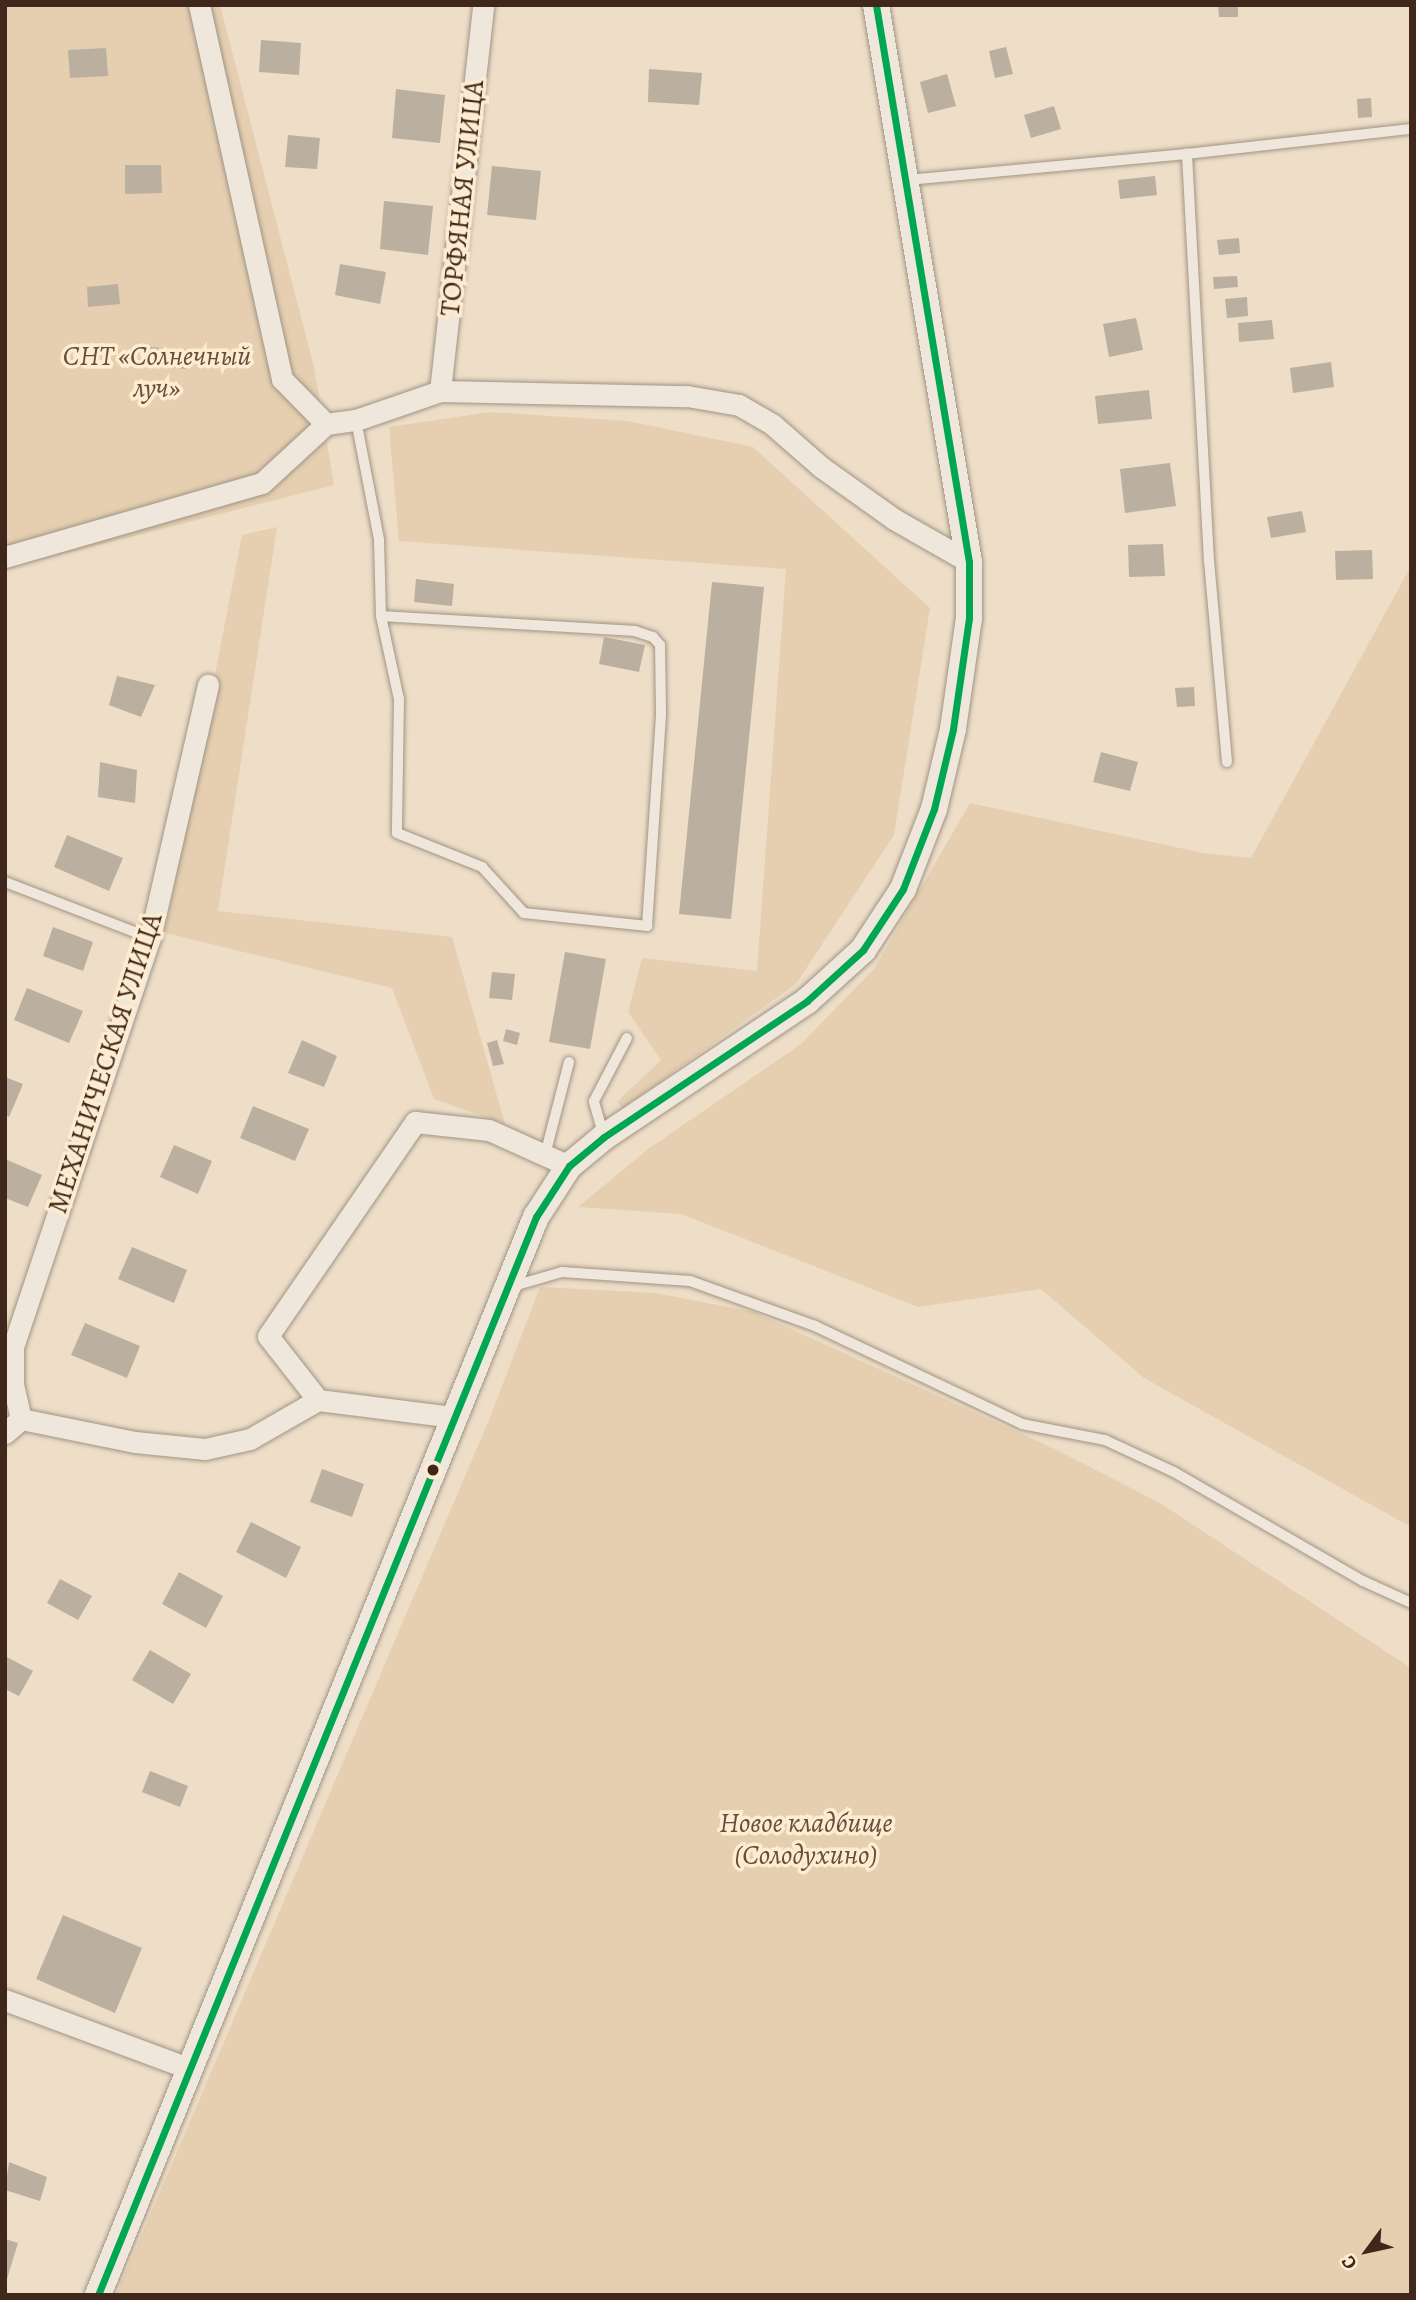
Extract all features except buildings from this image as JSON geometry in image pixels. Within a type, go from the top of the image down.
[{"type":"street","points":[[199,5],[282,379],[326,424]]},
{"type":"street","name":"ТОРФЯНАЯ УЛИЦА","points":[[440,391],[483,5]]},
{"type":"street","points":[[98,2295],[504,1289],[536,1217],[569,1166],[604,1137],[807,1001],[863,950],[903,889],[934,809],[953,729],[969,618],[969,562],[876,5]]},
{"type":"street","points":[[5,557],[262,483],[326,424],[356,419],[440,391],[687,396],[739,405],[773,425],[821,467],[894,519],[969,562]]},
{"type":"street","name":"МЕХАНИЧЕСКАЯ УЛИЦА","points":[[13,1426],[13,1347],[150,938],[208,684]]},
{"type":"street","points":[[318,1400],[268,1336],[415,1122],[489,1130],[569,1166]]},
{"type":"street","points":[[13,1426],[205,1449],[250,1438],[318,1400],[452,1417]]},
{"type":"street","points":[[5,2000],[191,2069]]},
{"type":"lane","points":[[906,180],[1187,154],[1411,129]]},
{"type":"lane","points":[[1187,154],[1209,561],[1227,762]]},
{"type":"lane","points":[[356,419],[379,540],[381,616],[399,699],[397,833],[482,867],[524,913],[647,926],[661,713],[660,645],[653,637],[635,631],[381,616]]},
{"type":"lane","points":[[5,882],[150,938]]},
{"type":"lane","points":[[604,1137],[594,1101],[627,1038]]},
{"type":"lane","points":[[545,1155],[569,1062]]},
{"type":"lane","points":[[504,1289],[562,1272],[690,1281],[815,1326],[1022,1424],[1105,1440],[1174,1472],[1363,1581],[1411,1602]]},
{"type":"green space","name":"СНТ «Солнечный луч»","points":[[5,5],[220,5],[314,367],[334,485],[5,569]]},
{"type":"green space","points":[[490,412],[628,421],[753,447],[930,608],[894,835],[796,984],[623,1108],[617,1102],[661,1060],[628,1012],[642,958],[757,971],[786,569],[399,541],[389,427]]},
{"type":"green space","points":[[277,527],[218,911],[452,937],[505,1124],[434,1099],[392,988],[165,933],[242,535]]},
{"type":"green space","points":[[1411,566],[1411,1527],[1144,1378],[1041,1289],[918,1307],[681,1214],[578,1207],[648,1149],[801,1044],[874,969],[970,803],[1203,853],[1251,858]]},
{"type":"green space","name":"Новое кладбище (Солодухино)","points":[[540,1287],[656,1293],[754,1312],[1057,1450],[1160,1503],[1411,1668],[1411,2295],[116,2295],[491,1415]]},
{"type":"transit line","points":[[98,2295],[536,1217],[569,1166],[604,1137],[807,1001],[863,950],[903,889],[934,809],[953,729],[969,618],[969,562],[876,5]]}]
